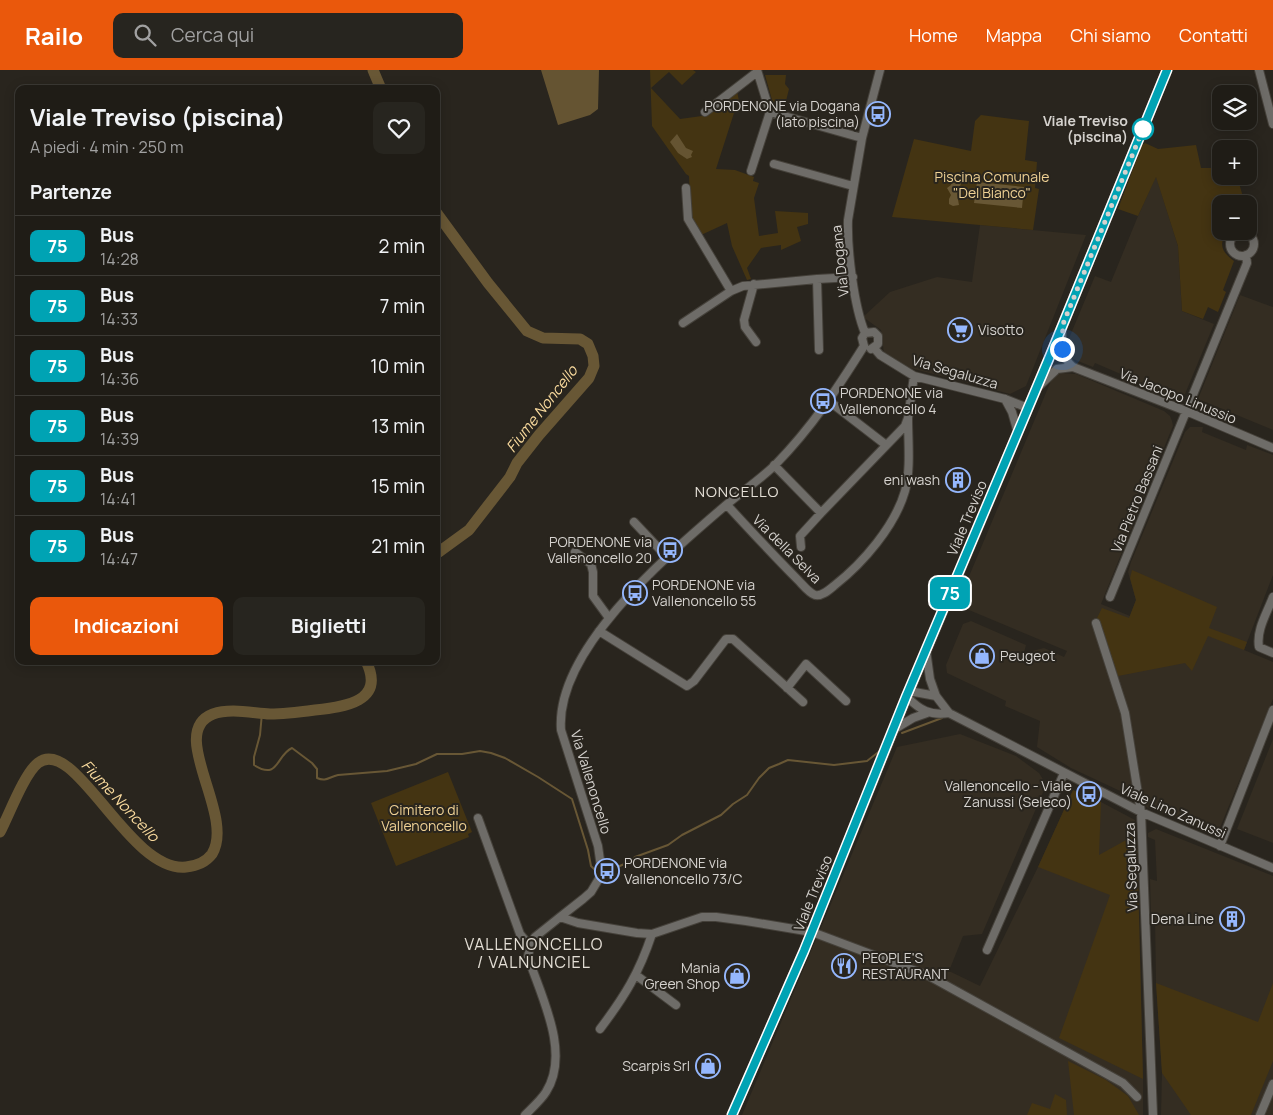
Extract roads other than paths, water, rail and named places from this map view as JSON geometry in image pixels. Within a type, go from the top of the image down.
[{"type":"main road","name":"Viale Treviso","points":[[732,1115],[812,932],[893,730],[1050,358],[1167,70]]},
{"type":"street","name":"Via Dogana","points":[[864,346],[862,338],[865,333],[861,322],[847,233],[862,138],[880,70]]},
{"type":"street","points":[[1259,70],[1273,124]]},
{"type":"street","points":[[706,112],[757,71],[770,112],[751,171]]},
{"type":"street","points":[[770,112],[862,138]]},
{"type":"street","points":[[774,164],[853,186]]},
{"type":"street","points":[[686,188],[688,219],[731,291]]},
{"type":"street","name":"Via Pietro Bassani","points":[[1110,597],[1247,263],[1246,255]]},
{"type":"street","points":[[683,323],[731,291],[754,284],[853,277]]},
{"type":"street","points":[[817,279],[819,350]]},
{"type":"street","points":[[754,284],[744,320],[745,327],[756,342]]},
{"type":"street","points":[[1063,324],[1062,349],[1066,360],[1073,367]]},
{"type":"street","points":[[864,346],[869,349],[874,348],[880,342],[878,336],[871,331],[865,333]]},
{"type":"street","name":"Via Vallenoncello","points":[[530,946],[535,937],[591,892],[600,877],[598,846],[561,730],[562,704],[574,674],[599,631],[667,557],[774,465],[804,434],[830,401],[864,346]]},
{"type":"street","name":"Via Segaluzza","points":[[874,348],[880,355],[914,376],[1028,408]]},
{"type":"street","points":[[1066,360],[1056,357],[1050,358],[1055,365],[1060,367],[1073,367]]},
{"type":"street","points":[[1036,389],[1053,371],[1060,367]]},
{"type":"street","name":"Via Jacopo Linussio","points":[[1073,367],[1186,411],[1273,448]]},
{"type":"street","points":[[801,547],[800,536],[905,426],[908,418],[914,376]]},
{"type":"street","name":"Via Segaluzza","points":[[1005,400],[1012,412],[1018,433]]},
{"type":"street","points":[[830,401],[886,445]]},
{"type":"street","name":"Via della Selva","points":[[727,505],[813,594],[819,595],[830,590],[868,553],[898,508],[905,490],[908,463],[908,418]]},
{"type":"street","points":[[774,465],[821,513]]},
{"type":"street","points":[[634,522],[667,557]]},
{"type":"street","points":[[575,552],[590,564],[593,572],[593,596],[610,618]]},
{"type":"street","points":[[1273,597],[1258,639],[1259,647],[1273,653]]},
{"type":"street","name":"Via Segaluzza","points":[[1096,623],[1125,713],[1141,812],[1153,1115]]},
{"type":"street","points":[[599,631],[687,686],[694,681],[726,639],[733,640],[803,702]]},
{"type":"street","name":"Viale Lino Zanussi","points":[[926,650],[930,679],[936,696],[949,712],[1141,812],[1273,868]]},
{"type":"street","points":[[787,688],[806,664],[846,701]]},
{"type":"street","points":[[908,694],[936,696]]},
{"type":"street","points":[[908,694],[917,707],[927,713]]},
{"type":"street","points":[[1220,846],[1273,710]]},
{"type":"street","points":[[893,730],[913,718],[927,713],[940,714],[949,712]]},
{"type":"street","points":[[987,950],[1064,773]]},
{"type":"street","points":[[478,818],[520,934],[530,946],[528,957],[554,1031],[556,1057],[553,1074],[546,1092],[525,1115]]},
{"type":"street","points":[[560,916],[578,923],[603,928],[652,934],[702,917],[730,918],[812,932],[929,976],[1123,1083],[1137,1098]]},
{"type":"street","points":[[600,1028],[621,1001],[636,975],[652,934]]},
{"type":"street","points":[[636,975],[676,1005]]},
{"type":"street","points":[[1260,1115],[1273,1084]]},
{"type":"waterway","name":"Fiume Noncello","points":[[373,70],[379,85]]},
{"type":"waterway","name":"Fiume Noncello","points":[[440,217],[488,283],[527,331],[543,338],[580,339],[588,344],[593,356],[594,366],[589,378],[539,435],[517,463],[510,477],[469,530],[440,551]]},
{"type":"waterway","name":"Fiume Noncello","points":[[0,832],[27,776],[38,763],[53,759],[69,768],[144,849],[165,863],[186,867],[200,863],[212,854],[217,838],[216,818],[198,756],[196,738],[200,724],[213,714],[220,712],[281,714],[326,709],[349,704],[359,700],[371,686],[371,675],[367,665]]},
{"type":"waterway","points":[[262,713],[260,735],[254,757],[254,765],[262,769],[268,770],[273,768],[287,751],[292,748],[312,763],[317,769],[317,778],[323,780],[338,775],[387,771],[416,764],[437,754],[462,754],[480,751],[505,758],[572,799],[591,866],[595,870]]},
{"type":"waterway","points":[[902,733],[942,718]]},
{"type":"waterway","points":[[608,871],[629,862],[635,857],[668,845],[682,835],[721,815],[747,795],[769,768],[788,760],[834,765],[867,761],[881,750]]},
{"type":"place","name":"PORDENONE via Dogana (lato piscina)","points":[[878,114]]},
{"type":"place","name":"Viale Treviso (piscina)","points":[[1143,129]]},
{"type":"place","name":"Visotto","points":[[960,330]]},
{"type":"place","name":"PORDENONE via Vallenoncello 4","points":[[823,401]]},
{"type":"place","name":"eni wash","points":[[958,480]]},
{"type":"place","name":"PORDENONE via Vallenoncello 20","points":[[670,550]]},
{"type":"place","name":"PORDENONE via Vallenoncello 55","points":[[635,593]]},
{"type":"place","name":"Peugeot","points":[[982,656]]},
{"type":"place","name":"Vallenoncello - Viale Zanussi (Seleco)","points":[[1089,794]]},
{"type":"place","name":"PORDENONE via Vallenoncello 73/C","points":[[607,871]]},
{"type":"place","name":"Dena Line","points":[[1232,919]]},
{"type":"place","name":"PEOPLE'S RESTAURANT","points":[[844,966]]},
{"type":"place","name":"Mania Green Shop","points":[[737,976]]},
{"type":"place","name":"Scarpis Srl","points":[[708,1066]]},
{"type":"district","name":"NONCELLO","points":[[737,492]]},
{"type":"district","name":"VALLENONCELLO / VALNUNCIEL","points":[[534,953]]},
{"type":"park label","name":"Piscina Comunale \"Del Bianco\"","points":[[992,186]]},
{"type":"park label","name":"Cimitero di Vallenoncello","points":[[424,818]]}]
